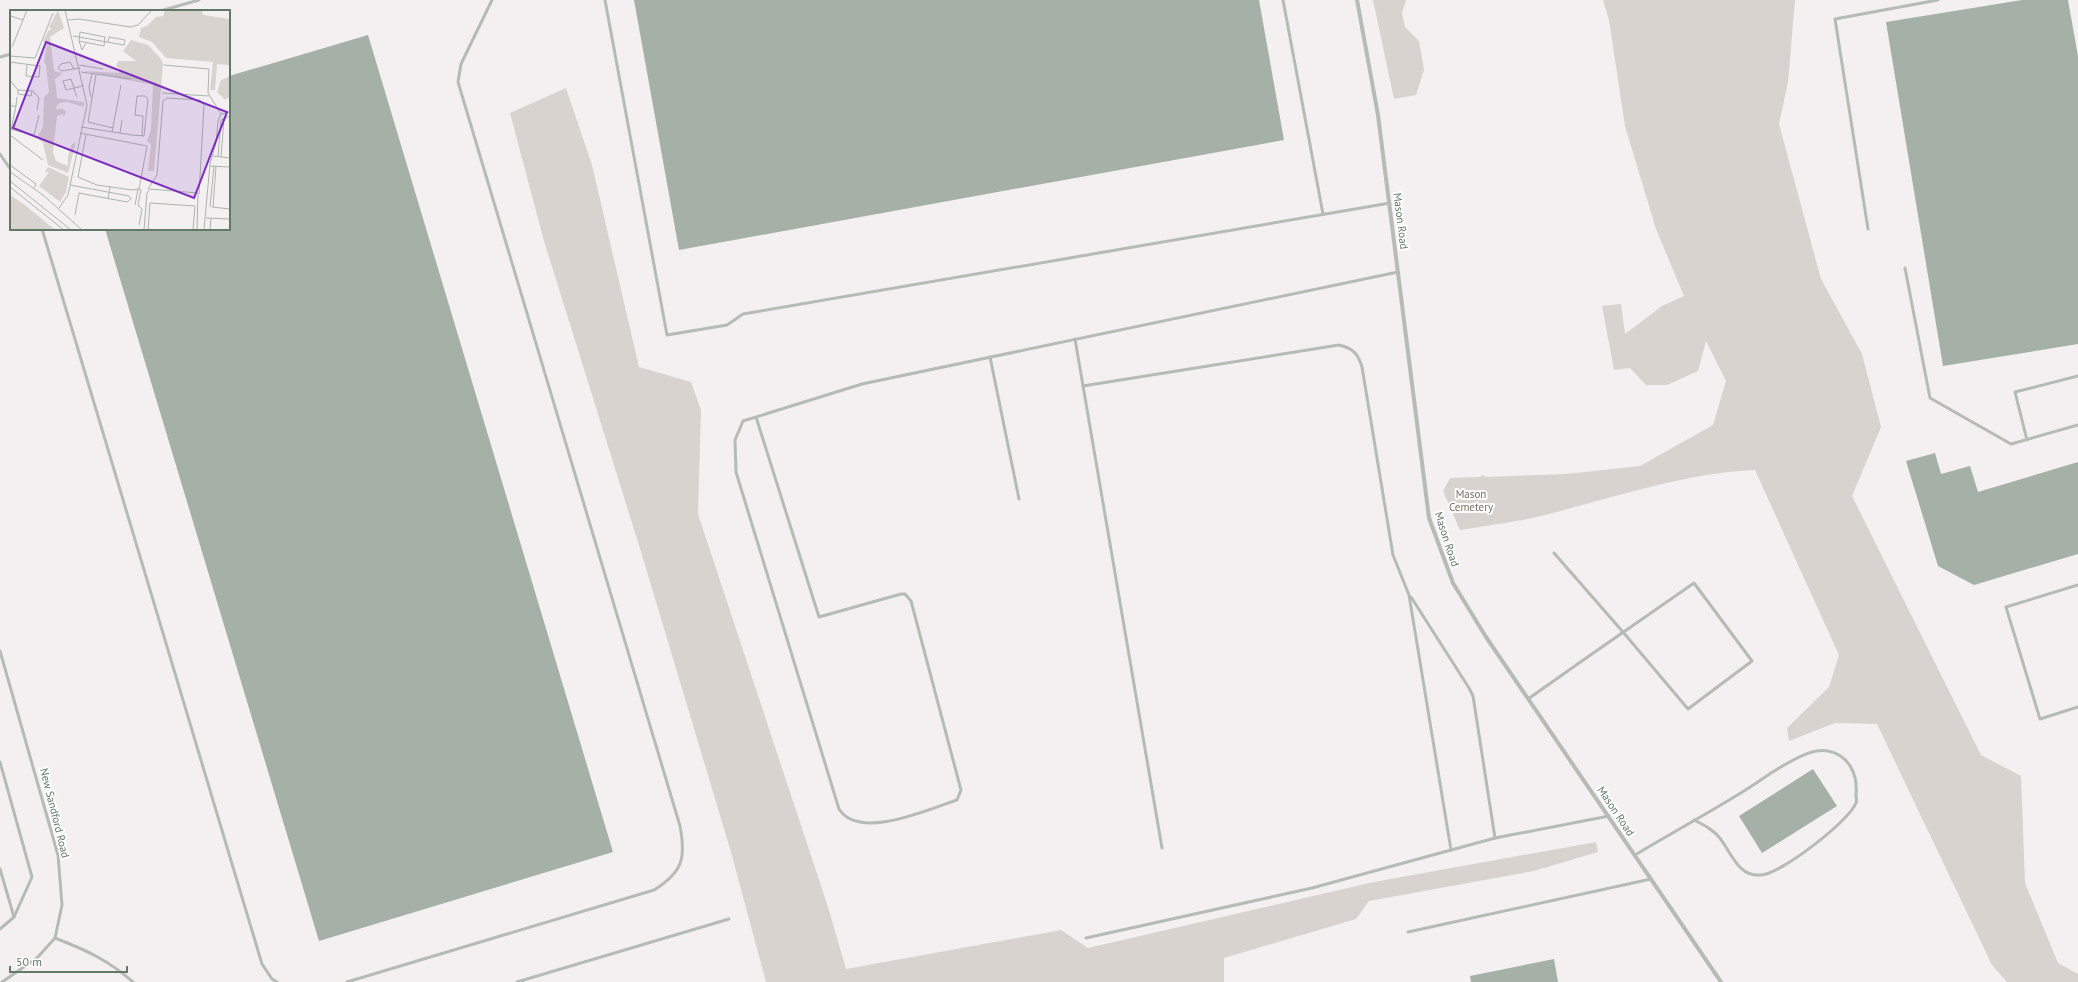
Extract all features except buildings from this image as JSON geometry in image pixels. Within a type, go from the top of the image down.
[{"type":"street","name":"Mason Road","points":[[1357,0],[1378,115],[1429,518],[1453,583],[1486,637],[1721,982]]},
{"type":"lane","points":[[164,10],[199,0]]},
{"type":"lane","points":[[347,982],[654,890],[670,881],[680,866],[684,846],[680,826],[458,82],[461,64],[492,0]]},
{"type":"lane","points":[[605,0],[667,335],[727,325],[743,314],[1390,203]]},
{"type":"lane","points":[[1283,0],[1323,214]]},
{"type":"lane","points":[[1868,229],[1835,19],[1938,0]]},
{"type":"lane","points":[[0,57],[10,54]]},
{"type":"lane","points":[[0,154],[10,169]]},
{"type":"lane","points":[[42,230],[262,964],[272,979],[278,982]]},
{"type":"lane","points":[[1905,268],[1930,398],[2011,444],[2078,425]]},
{"type":"lane","points":[[756,417],[820,617],[901,594],[905,594],[911,601],[961,790],[957,800],[886,822],[872,824],[848,819],[843,816],[839,809],[736,472],[734,440],[743,421],[862,384],[1398,272]]},
{"type":"lane","points":[[1075,339],[1162,848]]},
{"type":"lane","points":[[1083,386],[1339,346],[1348,347],[1355,352],[1360,358],[1362,367],[1393,555],[1409,595],[1469,688],[1472,696],[1495,838]]},
{"type":"lane","points":[[990,358],[1019,498]]},
{"type":"lane","points":[[2027,440],[2015,392],[2078,376]]},
{"type":"lane","points":[[1528,699],[1623,632],[1694,583],[1752,661],[1688,709],[1623,632],[1554,553]]},
{"type":"lane","points":[[2078,585],[2006,607],[2040,719],[2078,708]]},
{"type":"lane","points":[[1409,595],[1451,850]]},
{"type":"lane","name":"New Sandford Road","points":[[0,651],[58,855],[62,905],[55,938]]},
{"type":"lane","points":[[1635,855],[1788,762],[1813,752],[1828,751],[1843,758],[1853,769],[1857,787],[1856,803],[1837,826],[1788,864],[1761,875],[1749,873],[1734,863],[1720,838],[1709,827],[1694,820]]},
{"type":"lane","points":[[0,762],[32,877],[14,917],[0,929]]},
{"type":"lane","points":[[1086,938],[1312,888],[1495,838],[1608,816]]},
{"type":"lane","points":[[0,869],[14,917]]},
{"type":"lane","points":[[1408,932],[1651,879]]},
{"type":"lane","points":[[517,982],[729,919]]},
{"type":"lane","points":[[2,982],[37,958],[55,938],[89,951],[112,964],[133,982]]},
{"type":"green space","points":[[1373,0],[1406,0],[1402,13],[1405,27],[1419,41],[1424,70],[1416,95],[1394,99]]},
{"type":"green space","name":"Mason Cemetery","points":[[1603,0],[1795,0],[1788,82],[1779,124],[1821,279],[1862,354],[1881,427],[1852,496],[1981,755],[2021,776],[2025,883],[2058,963],[2078,974],[2078,982],[2007,982],[1992,965],[1877,724],[1835,723],[1789,741],[1787,728],[1829,687],[1839,655],[1755,470],[1698,476],[1532,518],[1460,530],[1443,491],[1450,478],[1479,477],[1484,475],[1485,477],[1566,474],[1640,466],[1713,425],[1726,381],[1706,341],[1698,371],[1667,385],[1646,385],[1630,368],[1614,370],[1602,306],[1621,304],[1625,334],[1662,306],[1684,296],[1656,229],[1625,126],[1609,20]]},
{"type":"green space","points":[[566,88],[592,165],[639,367],[691,382],[701,410],[698,514],[828,907],[846,969],[1061,930],[1088,948],[1374,882],[1596,842],[1598,852],[1534,871],[1369,901],[1356,919],[1224,958],[1224,982],[766,982],[731,852],[642,555],[544,241],[510,113]]}]
